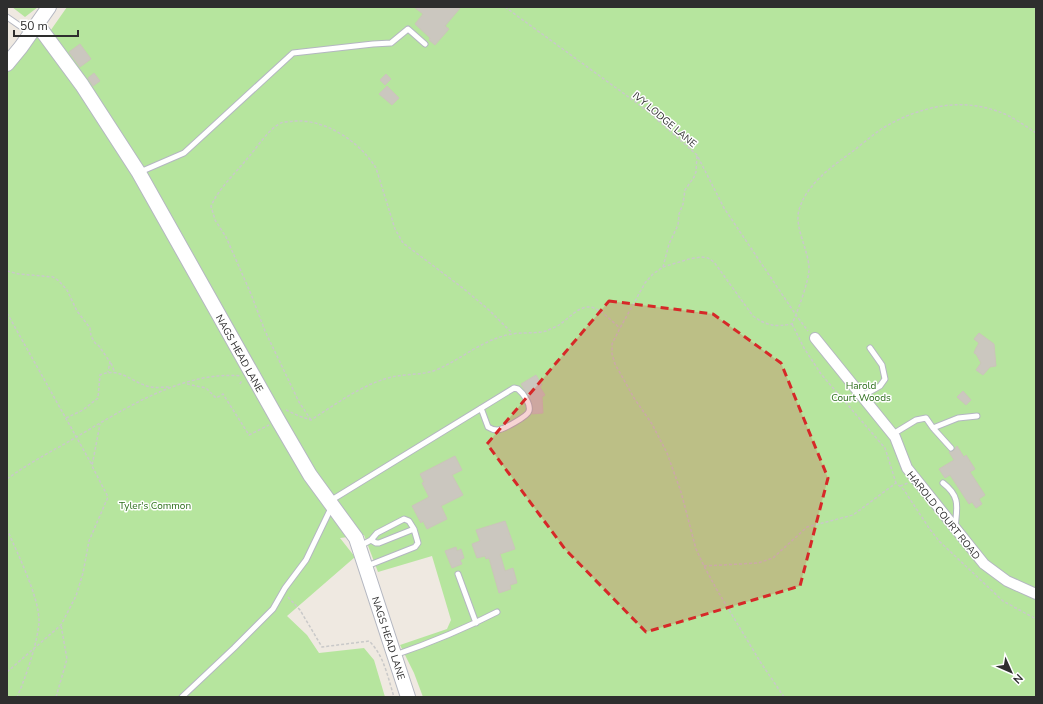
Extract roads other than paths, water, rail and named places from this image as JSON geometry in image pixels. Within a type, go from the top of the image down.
[{"type":"street","points":[[7,64],[34,29],[48,7]]},
{"type":"street","name":"NAGS HEAD LANE","points":[[34,29],[82,85],[139,173],[252,373],[281,414],[310,475],[356,538],[365,543],[366,566],[408,697]]},
{"type":"street","name":"HAROLD COURT ROAD","points":[[815,338],[893,434],[907,468],[984,564],[1007,581],[1036,594]]},
{"type":"lane","points":[[7,17],[34,29]]},
{"type":"lane","points":[[139,173],[184,153],[294,53],[391,43],[408,29],[425,44]]},
{"type":"lane","points":[[862,396],[880,386],[885,379],[882,365],[870,348]]},
{"type":"lane","points":[[182,697],[273,609],[283,592],[306,560],[331,503],[481,408],[515,388],[518,388],[522,392],[530,408],[525,417],[502,429],[496,430],[488,427],[481,408]]},
{"type":"lane","points":[[933,428],[958,418],[977,416]]},
{"type":"lane","points":[[893,434],[916,420],[926,418],[951,448]]},
{"type":"lane","points":[[943,483],[951,489],[957,500],[955,529]]},
{"type":"lane","points":[[365,543],[377,533],[404,519],[409,521],[414,529],[418,541],[415,547],[366,566]]},
{"type":"lane","points":[[365,543],[379,543],[414,529]]},
{"type":"lane","points":[[458,574],[476,623]]},
{"type":"lane","points":[[394,655],[429,643],[476,623],[497,612]]},
{"type":"park label","name":"Harold Court Woods","points":[[861,390]]},
{"type":"park label","name":"Tyler's Common","points":[[155,505]]}]
